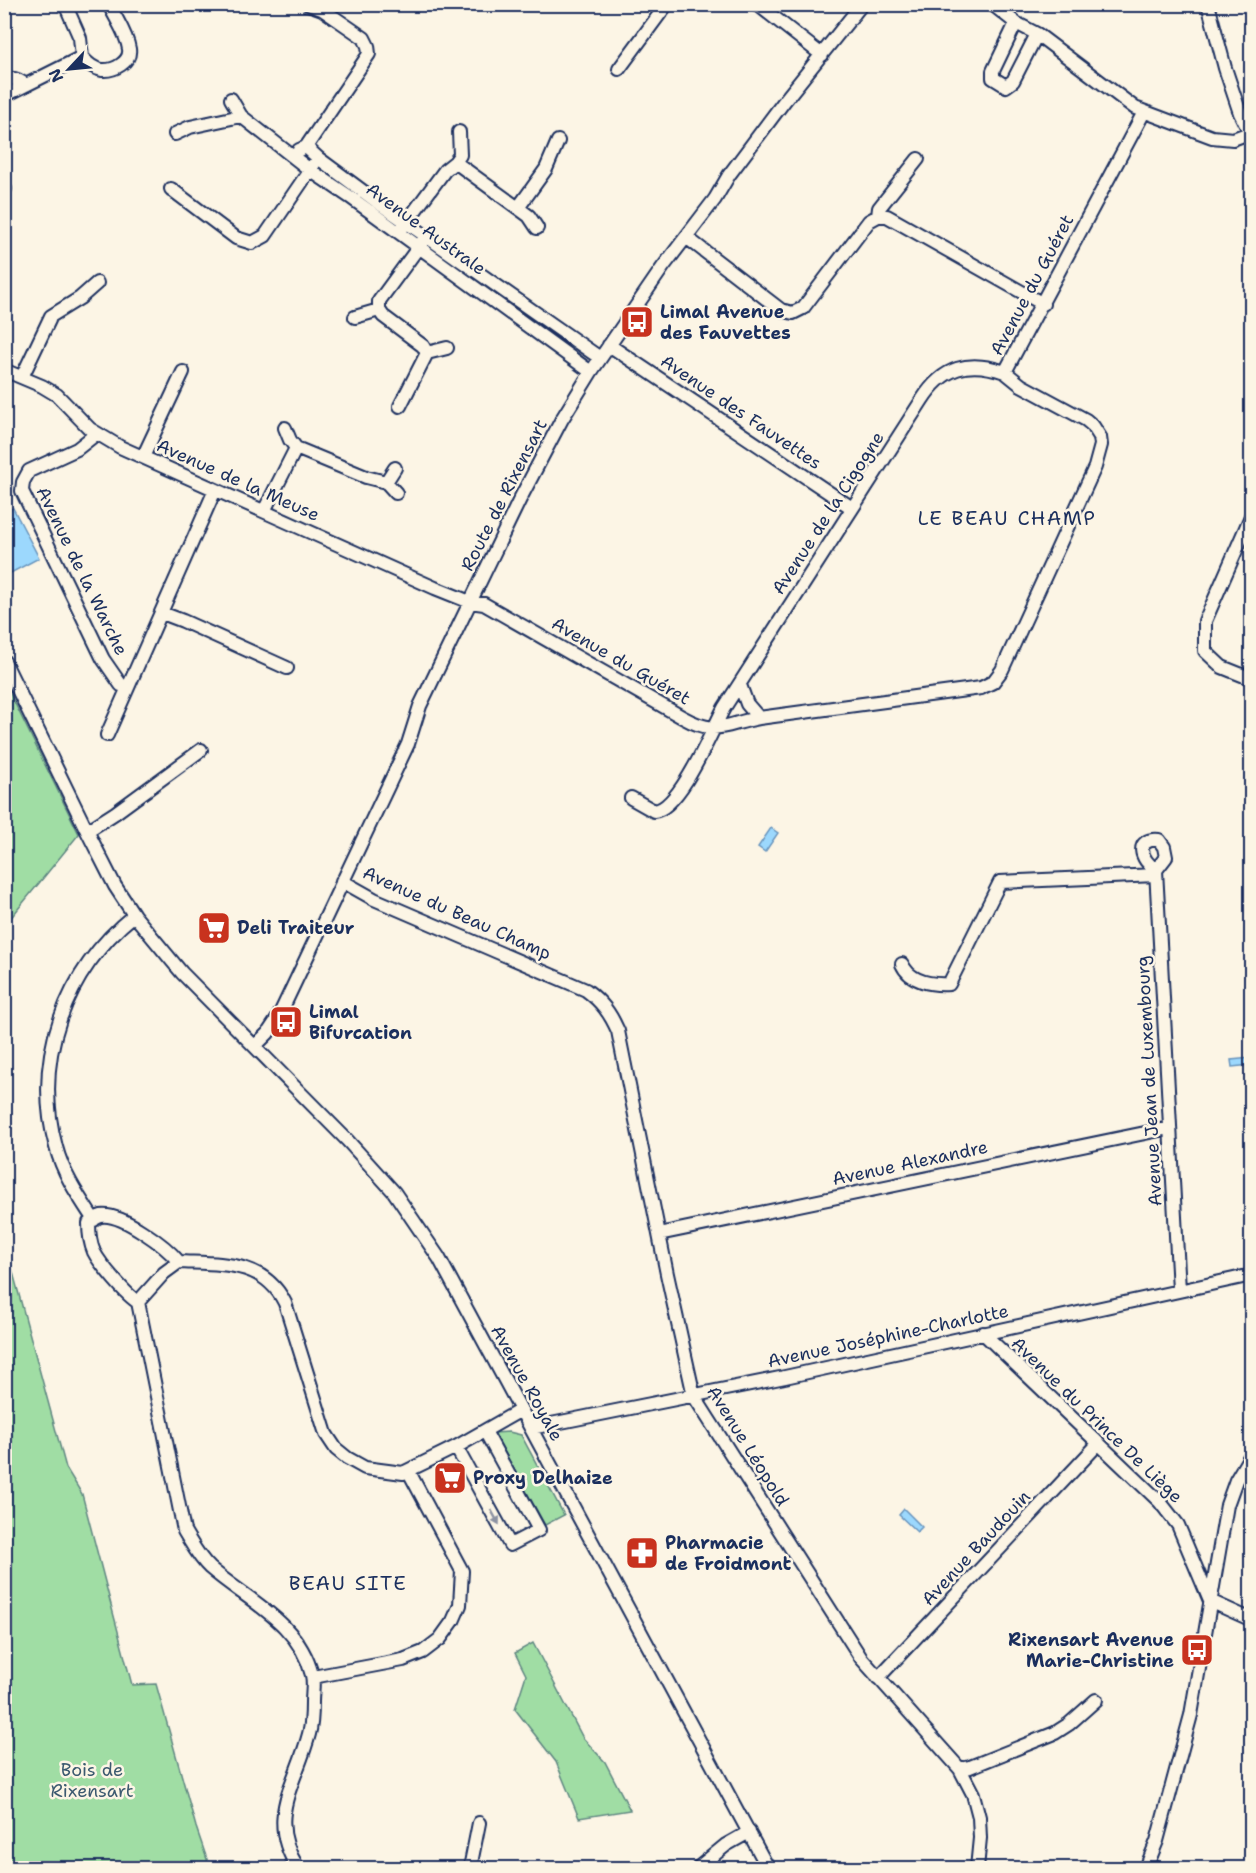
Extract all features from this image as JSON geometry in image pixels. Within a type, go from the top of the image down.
[{"type":"street","points":[[65,4],[80,38],[82,57],[96,68],[104,70],[112,69],[128,60],[129,47],[109,4]]},
{"type":"street","points":[[291,155],[306,147],[369,54],[364,38],[322,9],[308,4]]},
{"type":"street","points":[[619,69],[667,4]]},
{"type":"street","points":[[757,4],[822,55]]},
{"type":"street","name":"Route de Rixensart","points":[[255,1046],[278,1018],[408,744],[420,706],[542,454],[600,358],[715,199],[729,175],[770,119],[862,4]]},
{"type":"street","points":[[993,4],[1136,108],[1212,137],[1233,139],[1250,135],[1225,68],[1208,4]]},
{"type":"street","points":[[1016,22],[993,72],[993,78],[1006,86],[1012,81],[1037,34]]},
{"type":"street","points":[[4,96],[82,57]]},
{"type":"street","points":[[4,81],[16,78],[26,85]]},
{"type":"street","name":"Avenue Australe","points":[[231,99],[241,116],[310,170],[350,196],[591,372]]},
{"type":"street","name":"Avenue du Guéret","points":[[470,602],[484,604],[691,722],[713,729],[759,718],[974,690],[986,686],[998,675],[1095,467],[1101,445],[1097,431],[1086,420],[1021,385],[1005,372],[1144,112]]},
{"type":"street","points":[[175,134],[190,127],[241,116]]},
{"type":"street","points":[[399,233],[445,170],[460,155],[459,132]]},
{"type":"street","points":[[518,208],[546,169],[558,141]]},
{"type":"street","name":"Avenue Australe","points":[[306,147],[512,298],[600,358]]},
{"type":"street","points":[[171,189],[236,238],[252,243],[265,236],[318,158]]},
{"type":"street","points":[[878,216],[879,208],[918,159]]},
{"type":"street","points":[[455,162],[529,216],[537,228]]},
{"type":"street","points":[[686,237],[781,310],[793,313],[803,308],[869,221],[878,216],[887,216],[1043,304]]},
{"type":"street","points":[[427,235],[379,301],[379,310],[383,316],[423,346],[427,353]]},
{"type":"street","points":[[22,377],[51,316],[80,298],[97,283]]},
{"type":"street","points":[[355,317],[379,310]]},
{"type":"street","name":"Avenue des Fauvettes","points":[[609,345],[852,508]]},
{"type":"street","points":[[400,406],[427,353],[447,348]]},
{"type":"street","name":"Avenue de la Cigogne","points":[[631,798],[654,811],[665,808],[676,797],[740,685],[928,390],[936,381],[951,371],[964,367],[983,366],[1005,372]]},
{"type":"street","name":"Avenue de la Meuse","points":[[4,370],[57,395],[96,434],[215,490],[470,602]]},
{"type":"street","points":[[143,457],[183,372]]},
{"type":"street","points":[[285,428],[296,448],[366,477],[386,482],[396,493]]},
{"type":"street","name":"Avenue de la Warche","points":[[96,434],[77,449],[29,471],[22,482],[22,491],[103,659],[121,685],[127,686]]},
{"type":"street","points":[[264,511],[296,448]]},
{"type":"street","points":[[386,482],[395,468]]},
{"type":"street","name":"Avenue de la Warche","points":[[107,735],[215,490]]},
{"type":"street","points":[[1251,514],[1204,621],[1205,651],[1222,667],[1251,679]]},
{"type":"street","points":[[162,613],[287,668]]},
{"type":"street","name":"Avenue Royale","points":[[4,661],[87,831],[134,915],[182,973],[347,1140],[400,1201],[439,1258],[768,1869]]},
{"type":"street","points":[[740,685],[747,704],[759,718]]},
{"type":"street","points":[[87,831],[201,750]]},
{"type":"street","name":"Avenue Jean de Luxembourg","points":[[902,964],[910,977],[936,984],[950,984],[1000,882],[1156,872],[1179,1290]]},
{"type":"street","name":"Avenue du Beau Champ","points":[[342,882],[374,899],[556,977]]},
{"type":"street","points":[[94,1220],[77,1195],[56,1148],[50,1105],[51,1050],[60,1014],[79,978],[118,928],[134,915]]},
{"type":"street","name":"Avenue Léopold","points":[[556,977],[586,990],[599,999],[611,1015],[618,1031],[694,1396],[861,1658],[960,1769],[973,1794],[979,1816],[978,1869]]},
{"type":"street","name":"Avenue Alexandre","points":[[659,1234],[1169,1128]]},
{"type":"street","points":[[298,1869],[288,1849],[283,1830],[283,1808],[311,1725],[313,1677],[296,1640],[264,1608],[209,1567],[184,1531],[138,1302],[124,1291],[95,1253],[89,1223],[99,1216],[123,1221],[162,1247],[179,1262],[237,1265],[260,1274],[273,1284],[285,1303],[322,1424],[331,1442],[346,1458],[364,1468],[382,1472],[409,1472],[521,1410]]},
{"type":"street","points":[[138,1302],[164,1274],[179,1262]]},
{"type":"street","name":"Avenue Joséphine-Charlotte","points":[[531,1428],[694,1396],[1251,1275]]},
{"type":"street","name":"Avenue du Prince De Liège","points":[[983,1333],[1160,1502],[1178,1525],[1210,1601]]},
{"type":"street","points":[[456,1447],[510,1545],[539,1530],[484,1431]]},
{"type":"street","name":"Avenue Baudouin","points":[[878,1678],[1099,1443]]},
{"type":"street","points":[[1146,1869],[1160,1830],[1191,1715],[1228,1498],[1251,1453]]},
{"type":"street","points":[[313,1677],[403,1660],[423,1652],[440,1639],[453,1621],[460,1605],[462,1571],[409,1472]]},
{"type":"street","points":[[1210,1601],[1251,1620]]},
{"type":"street","points":[[960,1769],[1055,1733],[1096,1700]]},
{"type":"street","points":[[470,1869],[479,1823]]},
{"type":"street","points":[[698,1869],[726,1845],[749,1832]]},
{"type":"green space","points":[[4,681],[79,834],[5,925],[4,925]]},
{"type":"green space","name":"Bois de Rixensart","points":[[5,1243],[66,1468],[82,1494],[132,1685],[156,1684],[196,1827],[210,1868],[5,1868]]},
{"type":"green space","points":[[509,1432],[521,1435],[564,1515],[545,1525],[494,1433]]},
{"type":"green space","points":[[533,1643],[583,1738],[605,1762],[630,1810],[579,1818],[556,1762],[515,1709],[526,1675],[515,1653]]},
{"type":"water","points":[[13,508],[39,558],[5,576],[5,512]]},
{"type":"water","points":[[771,828],[778,833],[765,852],[758,847]]},
{"type":"water","points":[[1251,1058],[1251,1065],[1232,1067],[1231,1060]]},
{"type":"water","points":[[904,1509],[922,1527],[917,1532],[899,1515]]},
{"type":"place","name":"Limal Avenue des Fauvettes","points":[[637,322]]},
{"type":"place","name":"Deli Traiteur","points":[[214,928]]},
{"type":"place","name":"Limal Bifurcation","points":[[286,1022]]},
{"type":"place","name":"Proxy Delhaize","points":[[450,1478]]},
{"type":"place","name":"Pharmacie de Froidmont","points":[[642,1553]]},
{"type":"place","name":"Rixensart Avenue Marie-Christine","points":[[1197,1650]]},
{"type":"district","name":"LE BEAU CHAMP","points":[[1007,518]]},
{"type":"district","name":"BEAU SITE","points":[[348,1583]]}]
